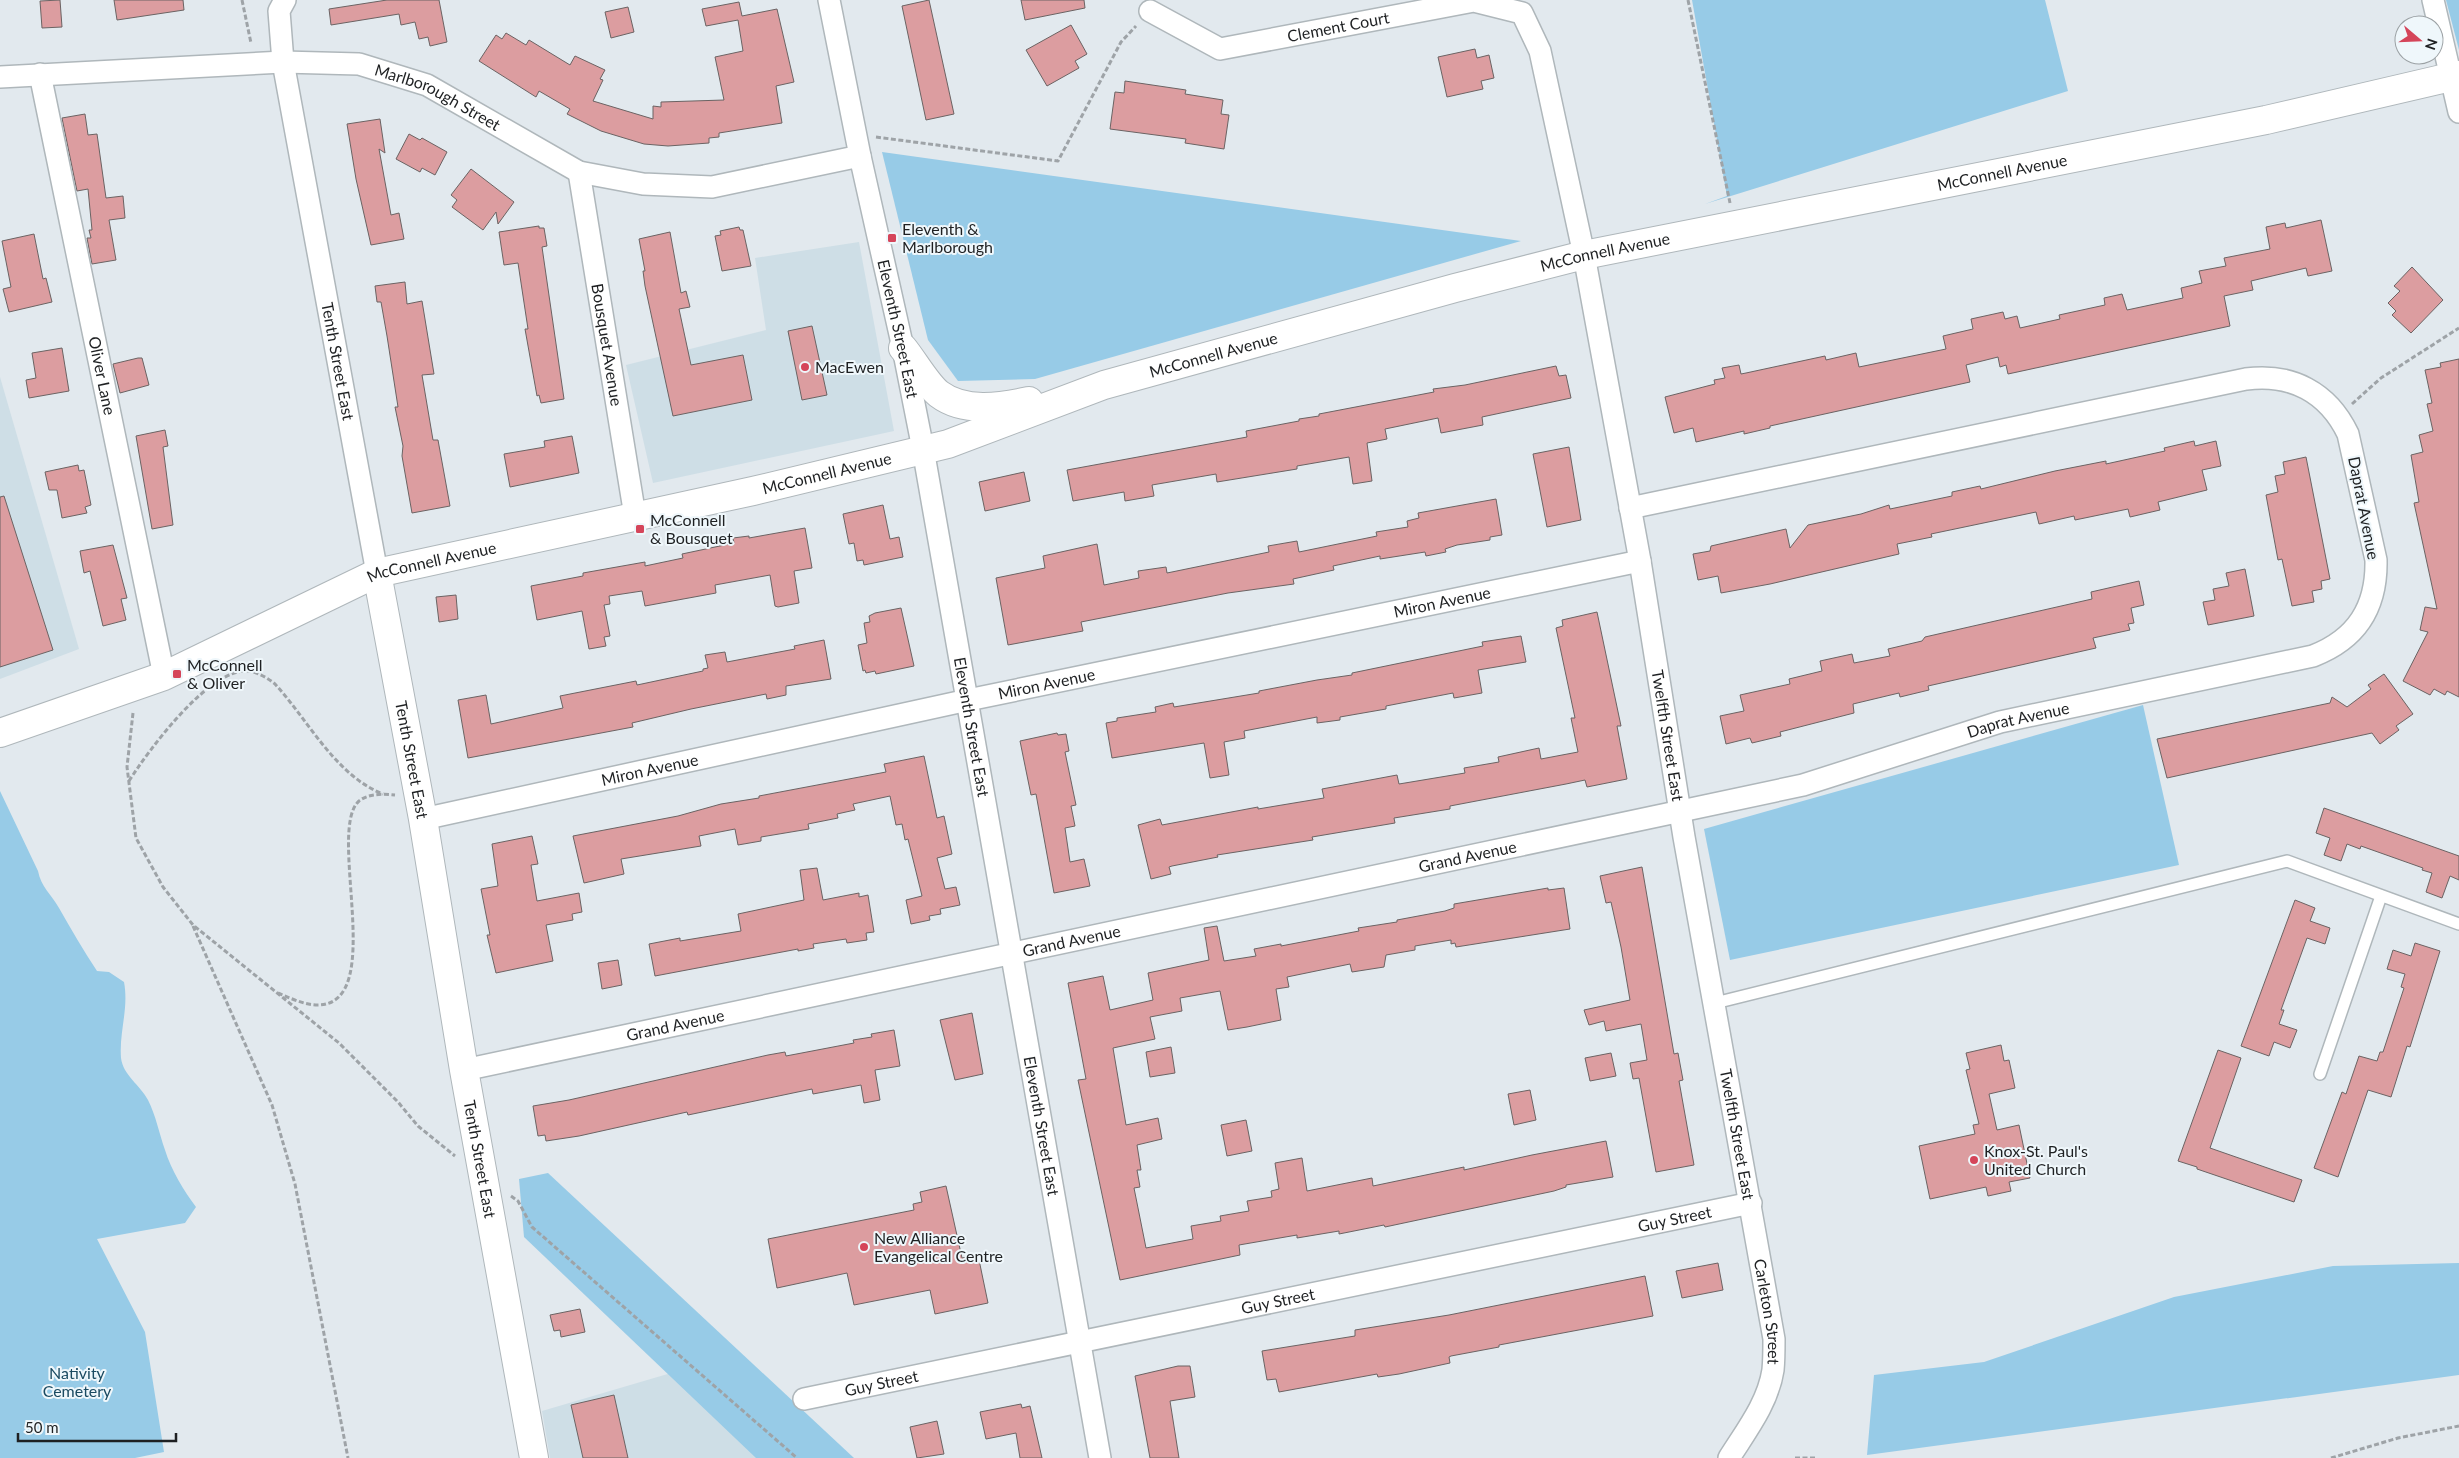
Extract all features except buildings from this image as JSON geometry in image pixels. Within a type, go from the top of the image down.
[{"type":"main road","name":"McConnell Avenue","points":[[0,733],[164,676],[377,573],[948,444],[1104,385],[1455,288],[1584,255],[2266,120],[2455,76]]},
{"type":"main road","points":[[903,348],[938,394],[963,406],[1002,407],[1104,385]]},
{"type":"main road","name":"Tenth Street East","points":[[377,573],[423,819],[464,1070],[534,1458]]},
{"type":"street","name":"Tenth Street East","points":[[285,0],[279,11],[283,62],[377,573]]},
{"type":"street","name":"Eleventh Street East","points":[[829,0],[855,134],[924,449],[1013,952],[1078,1341],[1100,1458]]},
{"type":"street","points":[[2433,0],[2455,76],[2459,112]]},
{"type":"street","name":"Clement Court","points":[[1150,11],[1220,50],[1474,1],[1522,13],[1540,51],[1584,255]]},
{"type":"street","name":"Marlborough Street","points":[[0,77],[255,63],[359,64],[427,85],[579,172],[643,184],[712,186],[860,156]]},
{"type":"street","name":"Oliver Lane","points":[[40,74],[164,676]]},
{"type":"street","name":"Bousquet Avenue","points":[[579,172],[635,516]]},
{"type":"street","name":"Twelfth Street East","points":[[1584,255],[1640,561],[1680,812],[1752,1209]]},
{"type":"street","name":"Daprat Avenue","points":[[1630,508],[2246,379],[2269,378],[2300,384],[2326,402],[2338,416],[2348,434],[2353,449],[2376,560],[2374,591],[2362,619],[2347,637],[2328,650],[2313,656],[2000,722],[1803,784],[1680,812]]},
{"type":"street","name":"Miron Avenue","points":[[423,819],[968,700],[1640,561]]},
{"type":"street","name":"Grand Avenue","points":[[464,1070],[1680,812]]},
{"type":"street","name":"Guy Street","points":[[804,1399],[1078,1341],[1752,1209]]},
{"type":"street","name":"Carleton Street","points":[[1729,1458],[1760,1408],[1773,1370],[1774,1339],[1752,1209]]},
{"type":"lane","points":[[1715,1003],[2287,861],[2459,924]]},
{"type":"lane","points":[[2320,1074],[2381,896]]},
{"type":"path","points":[[242,0],[255,63]]},
{"type":"path","points":[[1688,0],[1735,225]]},
{"type":"path","points":[[855,134],[1058,161],[1121,42],[1150,11]]},
{"type":"path","points":[[2338,416],[2381,378],[2459,328]]},
{"type":"path","points":[[129,781],[157,740],[204,691],[223,678],[248,671],[269,679],[275,684],[314,735],[349,772],[371,789],[383,794]]},
{"type":"path","points":[[136,686],[127,767],[136,838]]},
{"type":"path","points":[[275,992],[309,1004],[320,1005],[336,1000],[342,995],[348,978],[351,953],[352,888],[349,828],[352,811],[359,802],[370,796],[383,794],[401,795]]},
{"type":"path","points":[[193,925],[272,1105],[290,1166],[348,1458]]},
{"type":"path","points":[[2331,1458],[2398,1438],[2459,1426]]},
{"type":"path","points":[[1795,1458],[1815,1458]]},
{"type":"shaded area","points":[[859,242],[894,431],[653,483],[626,365],[766,330],[755,258]]},
{"type":"shaded area","points":[[0,377],[79,649],[0,679]]},
{"type":"shaded area","points":[[671,1373],[760,1458],[550,1458],[542,1411]]},
{"type":"green space","points":[[1692,0],[2045,0],[2068,91],[1705,204],[1727,196]]},
{"type":"green space","points":[[2446,0],[2459,0],[2459,50]]},
{"type":"green space","points":[[882,152],[1521,241],[1035,379],[958,381],[928,340]]},
{"type":"green space","points":[[2143,705],[2179,865],[1730,960],[1704,829]]},
{"type":"green space","name":"Nativity Cemetery","points":[[0,791],[38,871],[41,882],[97,971],[109,972],[124,982],[122,1064],[128,1075],[148,1100],[171,1165],[182,1187],[196,1207],[185,1223],[97,1239],[145,1332],[164,1452],[135,1458],[0,1458]]},
{"type":"green space","points":[[548,1173],[854,1458],[756,1458],[524,1237],[519,1179]]},
{"type":"green space","points":[[2459,1263],[2459,1375],[1867,1455],[1874,1375],[1984,1362],[2174,1297],[2333,1266]]},
{"type":"place","name":"Eleventh & Marlborough","points":[[892,238]]},
{"type":"place","name":"MacEwen","points":[[805,367]]},
{"type":"place","name":"McConnell & Bousquet","points":[[640,529]]},
{"type":"place","name":"McConnell & Oliver","points":[[177,674]]},
{"type":"place","name":"Knox-St. Paul's United Church","points":[[1974,1160]]},
{"type":"place","name":"New Alliance Evangelical Centre","points":[[864,1247]]}]
